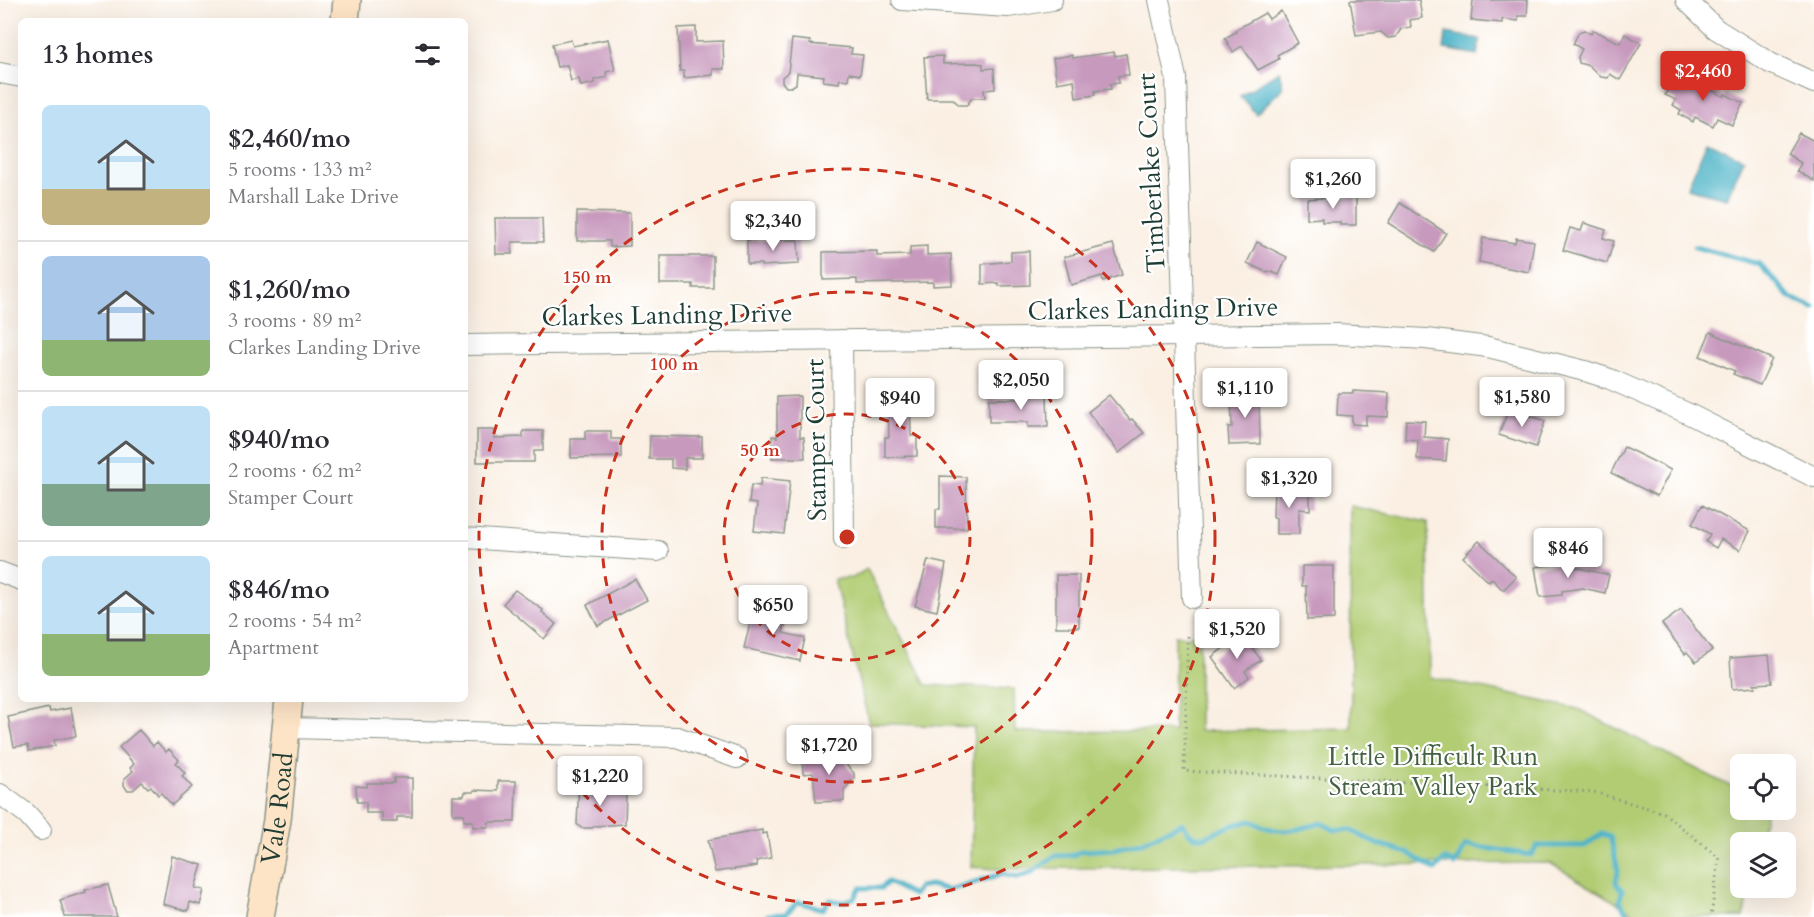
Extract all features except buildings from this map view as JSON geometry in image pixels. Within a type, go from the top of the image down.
[{"type":"main road","points":[[345,18],[347,0]]},
{"type":"main road","name":"Vale Road","points":[[260,917],[277,820],[289,702]]},
{"type":"street","points":[[902,0],[1008,7],[1052,0]]},
{"type":"street","name":"Timberlake Court","points":[[1159,0],[1176,78],[1192,598]]},
{"type":"street","points":[[1686,0],[1716,29],[1770,63],[1814,83]]},
{"type":"street","points":[[0,73],[18,76]]},
{"type":"street","name":"Clarkes Landing Drive","points":[[468,345],[1336,334],[1426,339],[1510,352],[1610,379],[1689,414],[1814,477]]},
{"type":"street","name":"Stamper Court","points":[[842,340],[844,539]]},
{"type":"street","points":[[468,537],[658,551]]},
{"type":"street","points":[[0,572],[18,579]]},
{"type":"street","points":[[286,728],[677,737],[737,758]]},
{"type":"street","points":[[0,794],[27,814],[41,830]]},
{"type":"path","points":[[1188,636],[1184,771],[1594,792],[1664,813],[1719,858],[1711,917]]},
{"type":"green space","name":"Little Difficult Run Stream Valley Park","points":[[1350,506],[1428,522],[1430,677],[1578,709],[1730,786],[1730,820],[1764,820],[1761,832],[1730,832],[1730,898],[1747,898],[1744,917],[1640,917],[1550,863],[996,869],[971,867],[974,727],[869,723],[834,579],[852,578],[867,569],[926,685],[1014,689],[1015,732],[1174,731],[1175,635],[1188,636],[1199,633],[1199,731],[1351,728]]},
{"type":"water","points":[[1446,33],[1480,39],[1477,55],[1444,49]]},
{"type":"water","points":[[1279,71],[1283,88],[1256,114],[1240,96]]},
{"type":"water","points":[[1707,142],[1744,159],[1727,198],[1687,188]]},
{"type":"waterway","points":[[1695,247],[1759,264],[1791,298],[1814,308]]},
{"type":"waterway","points":[[766,917],[786,914],[798,902],[823,909],[830,900],[842,902],[854,898],[860,888],[881,888],[888,882],[913,895],[919,887],[930,885],[949,890],[1002,874],[1017,877],[1031,873],[1055,856],[1114,849],[1144,841],[1183,823],[1189,833],[1196,837],[1205,837],[1233,825],[1251,821],[1270,829],[1286,831],[1321,823],[1335,830],[1350,830],[1375,843],[1408,853],[1435,870],[1445,859],[1455,865],[1466,845],[1531,855],[1537,846],[1585,846],[1601,834],[1610,836],[1618,870],[1616,883],[1622,890],[1620,901],[1629,917]]}]
